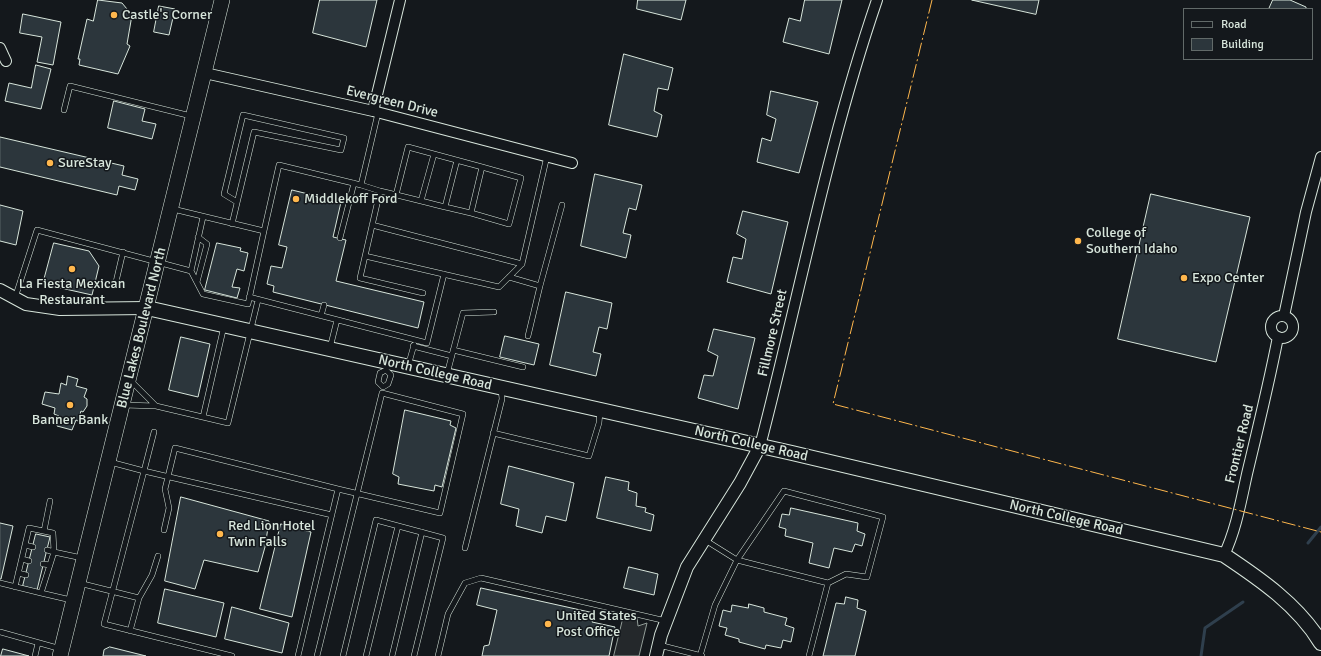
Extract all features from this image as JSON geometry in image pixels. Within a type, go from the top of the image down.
[{"type":"main road","name":"Blue Lakes Boulevard North","points":[[61,653],[222,0]]},
{"type":"main road","name":"North College Road","points":[[147,308],[330,349],[387,366],[408,367],[447,375],[760,446],[1224,555],[1272,589],[1316,628],[1321,643]]},
{"type":"street","points":[[375,112],[400,0]]},
{"type":"street","name":"Fillmore Street","points":[[658,651],[666,621],[687,567],[740,483],[760,446],[777,381],[814,219],[859,51],[877,0]]},
{"type":"street","points":[[0,48],[6,61]]},
{"type":"street","name":"Evergreen Drive","points":[[205,73],[375,112],[572,163]]},
{"type":"street","points":[[1278,337],[1289,336],[1293,330],[1290,319],[1284,316],[1306,212],[1321,157]]},
{"type":"street","points":[[0,290],[26,304],[60,309],[147,308]]},
{"type":"street","name":"Frontier Road","points":[[1224,555],[1230,542],[1267,392],[1278,337],[1273,332],[1271,326],[1277,317],[1284,316]]},
{"type":"lane","points":[[64,110],[70,86],[194,116]]},
{"type":"lane","points":[[361,185],[375,112]]},
{"type":"lane","points":[[232,224],[254,132],[341,150],[344,138],[243,115],[224,194],[237,202]]},
{"type":"lane","points":[[203,217],[191,270],[203,294],[248,304],[279,165],[354,183],[380,191],[396,195],[421,201],[445,207],[471,213],[509,224],[521,178],[408,147],[396,195]]},
{"type":"lane","points":[[421,201],[434,154]]},
{"type":"lane","points":[[365,256],[499,287],[522,264],[547,156]]},
{"type":"lane","points":[[445,207],[457,160]]},
{"type":"lane","points":[[471,213],[482,167]]},
{"type":"lane","points":[[340,238],[354,183]]},
{"type":"lane","points":[[380,191],[360,278],[423,293]]},
{"type":"lane","points":[[528,336],[562,205]]},
{"type":"lane","points":[[171,209],[264,231]]},
{"type":"lane","points":[[372,225],[522,264]]},
{"type":"lane","points":[[15,298],[37,230],[123,252],[158,263],[191,270]]},
{"type":"lane","points":[[197,282],[207,244],[198,237]]},
{"type":"lane","points":[[115,286],[123,252]]},
{"type":"lane","points":[[249,298],[427,343],[444,274]]},
{"type":"lane","points":[[509,277],[540,286]]},
{"type":"lane","points":[[123,405],[156,406],[228,422],[258,300]]},
{"type":"lane","points":[[321,316],[324,305]]},
{"type":"lane","points":[[447,375],[463,313],[494,312]]},
{"type":"lane","points":[[330,349],[337,320]]},
{"type":"lane","points":[[203,417],[224,326]]},
{"type":"lane","points":[[408,367],[415,340]]},
{"type":"lane","points":[[413,346],[523,366]]},
{"type":"lane","points":[[317,656],[383,387],[388,384],[391,375],[387,366],[380,373],[378,382],[383,387]]},
{"type":"lane","points":[[129,379],[156,406]]},
{"type":"lane","points":[[465,548],[502,399],[500,387]]},
{"type":"lane","points":[[164,530],[169,508],[166,489],[175,448],[440,513],[463,414],[382,393]]},
{"type":"lane","points":[[493,433],[589,456],[599,422],[600,410]]},
{"type":"lane","points":[[154,432],[104,624],[232,656]]},
{"type":"lane","points":[[109,462],[332,515]]},
{"type":"lane","points":[[298,656],[338,489]]},
{"type":"lane","points":[[658,651],[701,656],[715,605],[737,560],[784,491],[883,516],[867,577],[846,574],[828,583],[737,560],[704,540]]},
{"type":"lane","points":[[44,531],[50,501]]},
{"type":"lane","points":[[343,656],[376,520],[443,538],[414,656]]},
{"type":"lane","points":[[366,656],[398,526]]},
{"type":"lane","points":[[15,587],[29,528],[44,531],[52,533],[54,552],[50,565],[43,579],[42,593]]},
{"type":"lane","points":[[392,656],[422,532]]},
{"type":"lane","points":[[25,545],[33,547]]},
{"type":"lane","points":[[47,550],[85,559]]},
{"type":"lane","points":[[130,631],[139,598],[152,575],[158,556]]},
{"type":"lane","points":[[22,559],[30,561]]},
{"type":"lane","points":[[43,564],[50,565]]},
{"type":"lane","points":[[18,573],[26,575]]},
{"type":"lane","points":[[438,656],[448,614],[465,583],[480,578],[666,621]]},
{"type":"lane","points":[[0,583],[74,601]]},
{"type":"lane","points":[[78,583],[112,590],[139,598]]},
{"type":"lane","points":[[809,656],[828,583]]},
{"type":"lane","points":[[0,632],[38,643],[61,653]]},
{"type":"lane","points":[[35,656],[38,643]]},
{"type":"shaded area","points":[[624,615],[637,617],[638,626],[647,623],[639,656],[614,656]]},
{"type":"building","points":[[98,0],[122,3],[132,15],[127,44],[130,46],[118,74],[79,65],[80,59],[78,59],[87,19],[93,21]]},
{"type":"building","points":[[320,0],[377,0],[366,47],[313,33]]},
{"type":"building","points":[[638,0],[686,0],[681,20],[637,9]]},
{"type":"building","points":[[805,0],[842,0],[829,54],[783,42],[789,18],[800,21]]},
{"type":"building","points":[[972,0],[1039,0],[1036,14]]},
{"type":"building","points":[[1273,0],[1290,0],[1306,7],[1306,8],[1269,8]]},
{"type":"building","points":[[159,6],[175,9],[169,35],[154,32]]},
{"type":"building","points":[[23,14],[61,22],[53,65],[37,62],[42,37],[20,33]]},
{"type":"building","points":[[624,54],[673,68],[668,90],[658,88],[654,111],[662,115],[657,137],[609,125]]},
{"type":"building","points":[[36,65],[51,69],[41,109],[5,101],[9,83],[31,88]]},
{"type":"building","points":[[771,91],[818,102],[799,173],[757,162],[762,138],[771,141],[776,119],[767,115]]},
{"type":"building","points":[[114,101],[145,109],[142,121],[156,124],[152,139],[108,128]]},
{"type":"building","points":[[0,137],[124,166],[122,175],[138,179],[135,190],[119,186],[117,195],[0,167]]},
{"type":"building","points":[[595,174],[642,185],[636,210],[629,208],[623,233],[631,235],[626,258],[581,246]]},
{"type":"building","points":[[292,190],[341,202],[333,237],[346,240],[336,281],[424,302],[418,328],[273,292],[274,286],[267,284],[271,266],[282,268],[287,247],[279,245]]},
{"type":"building","name":"Expo Center","points":[[1151,194],[1250,217],[1216,362],[1118,339]]},
{"type":"building","points":[[0,205],[23,211],[16,245],[0,241]]},
{"type":"building","points":[[743,211],[788,222],[771,294],[727,282],[733,257],[742,259],[746,239],[737,234]]},
{"type":"building","points":[[54,243],[89,251],[99,266],[92,295],[43,284]]},
{"type":"building","points":[[217,243],[241,248],[240,251],[248,253],[244,271],[237,269],[232,287],[240,288],[237,298],[205,290]]},
{"type":"building","points":[[566,292],[612,303],[607,329],[599,327],[593,352],[601,354],[596,376],[550,365]]},
{"type":"building","points":[[714,329],[755,338],[738,409],[698,398],[704,375],[713,376],[718,356],[708,351]]},
{"type":"building","points":[[505,336],[539,344],[534,365],[500,357]]},
{"type":"building","points":[[181,337],[210,344],[198,397],[169,390]]},
{"type":"building","points":[[68,376],[78,379],[76,386],[87,389],[84,397],[87,399],[87,406],[83,412],[81,411],[78,421],[76,420],[72,430],[57,426],[59,416],[54,414],[55,408],[42,404],[45,392],[59,394],[61,383],[66,385]]},
{"type":"building","points":[[405,410],[451,421],[450,425],[456,428],[442,487],[435,485],[434,491],[398,484],[399,477],[393,474]]},
{"type":"building","points":[[509,466],[574,483],[566,521],[546,516],[542,533],[516,526],[519,509],[501,504]]},
{"type":"building","points":[[606,477],[629,482],[628,490],[637,493],[636,506],[646,508],[645,512],[654,515],[651,531],[597,518]]},
{"type":"building","name":"Red Lion Hotel Twin Falls","points":[[181,497],[269,521],[265,547],[258,572],[204,560],[195,589],[165,581]]},
{"type":"building","points":[[791,508],[858,523],[857,531],[865,534],[862,546],[855,544],[852,552],[834,548],[829,568],[809,563],[813,543],[785,536],[786,529],[779,527],[782,514],[789,515]]},
{"type":"building","points":[[0,523],[13,526],[1,579],[0,579]]},
{"type":"building","name":"Red Lion Hotel Twin Falls","points":[[281,524],[311,532],[292,617],[260,609]]},
{"type":"building","points":[[36,534],[50,537],[37,590],[23,586]]},
{"type":"building","points":[[629,567],[658,574],[654,595],[624,588]]},
{"type":"building","name":"United States Post Office","points":[[481,588],[594,613],[592,622],[615,627],[609,656],[482,656],[484,646],[489,645],[497,610],[477,605]]},
{"type":"building","points":[[165,589],[224,603],[216,637],[158,623]]},
{"type":"building","points":[[846,597],[858,600],[857,608],[866,611],[855,656],[823,656],[836,603],[844,604]]},
{"type":"building","points":[[749,604],[764,608],[764,612],[787,618],[785,625],[794,628],[791,642],[783,640],[781,648],[766,645],[765,649],[739,642],[739,639],[725,635],[727,628],[719,626],[723,610],[731,612],[732,605],[748,608]]},
{"type":"building","points":[[232,607],[289,623],[282,653],[225,639]]},
{"type":"building","points":[[110,647],[146,656],[103,656],[104,650]]},
{"type":"building","points":[[3,649],[29,656],[1,656]]},
{"type":"waterway","points":[[1308,543],[1321,527]]},
{"type":"waterway","points":[[1201,656],[1205,628],[1243,602]]},
{"type":"power","points":[[932,0],[833,404],[1321,532]]},
{"type":"place","name":"Castle's Corner","points":[[114,15]]},
{"type":"place","name":"SureStay","points":[[50,163]]},
{"type":"place","name":"Middlekoff Ford","points":[[296,199]]},
{"type":"place","name":"College of Southern Idaho","points":[[1078,241]]},
{"type":"place","name":"La Fiesta Mexican Restaurant","points":[[72,269]]},
{"type":"place","name":"Expo Center","points":[[1184,278]]},
{"type":"place","name":"Banner Bank","points":[[70,405]]},
{"type":"place","name":"Red Lion Hotel Twin Falls","points":[[220,534]]},
{"type":"place","name":"United States Post Office","points":[[548,624]]}]
